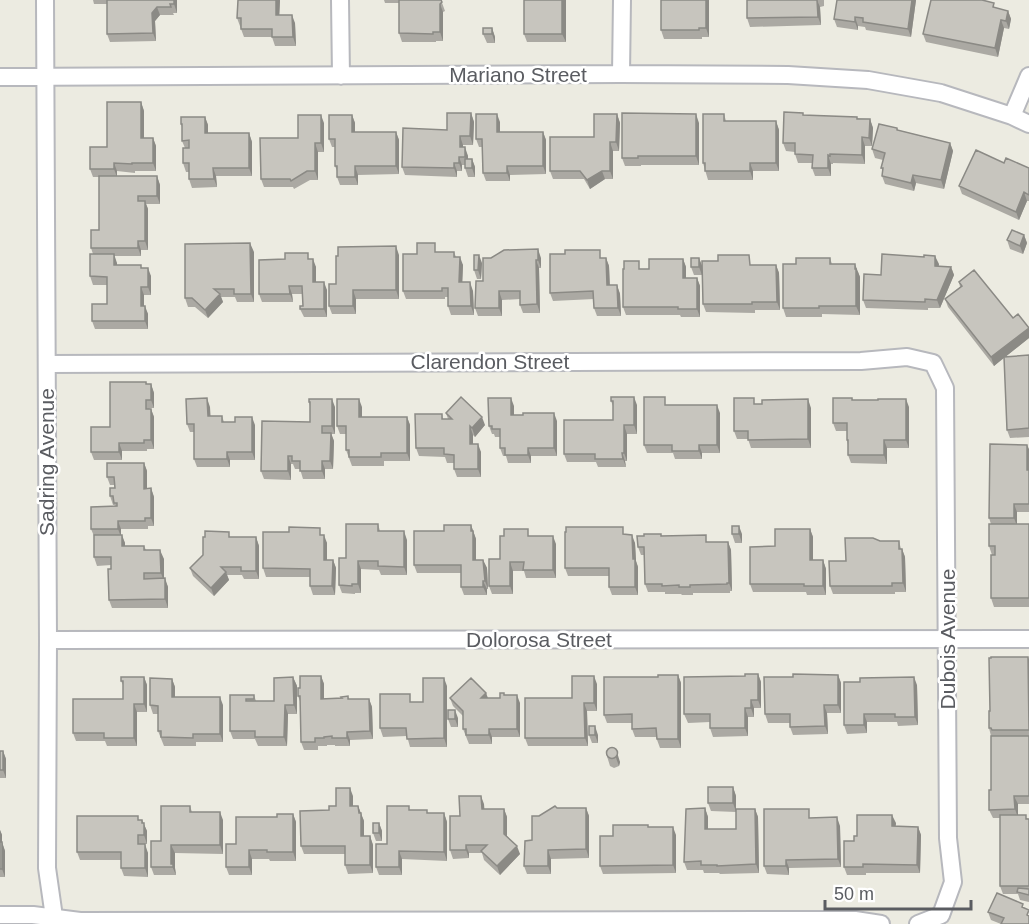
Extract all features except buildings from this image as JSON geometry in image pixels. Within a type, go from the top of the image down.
[{"type":"street","name":"Sadring Avenue","points":[[45,0],[47,868],[55,921]]},
{"type":"street","points":[[340,0],[341,76]]},
{"type":"street","points":[[621,74],[622,0]]},
{"type":"street","name":"Mariano Street","points":[[0,77],[788,75],[868,80],[941,93],[1012,116],[1029,124]]},
{"type":"street","points":[[1012,116],[1029,76]]},
{"type":"street","name":"Clarendon Street","points":[[47,364],[861,361],[907,357],[933,363]]},
{"type":"street","name":"Dubois Avenue","points":[[918,924],[941,915],[953,882],[948,838],[945,388],[933,363]]},
{"type":"street","name":"Dolorosa Street","points":[[48,640],[1029,639]]},
{"type":"street","points":[[0,915],[33,915],[55,921],[855,920],[881,924]]}]
